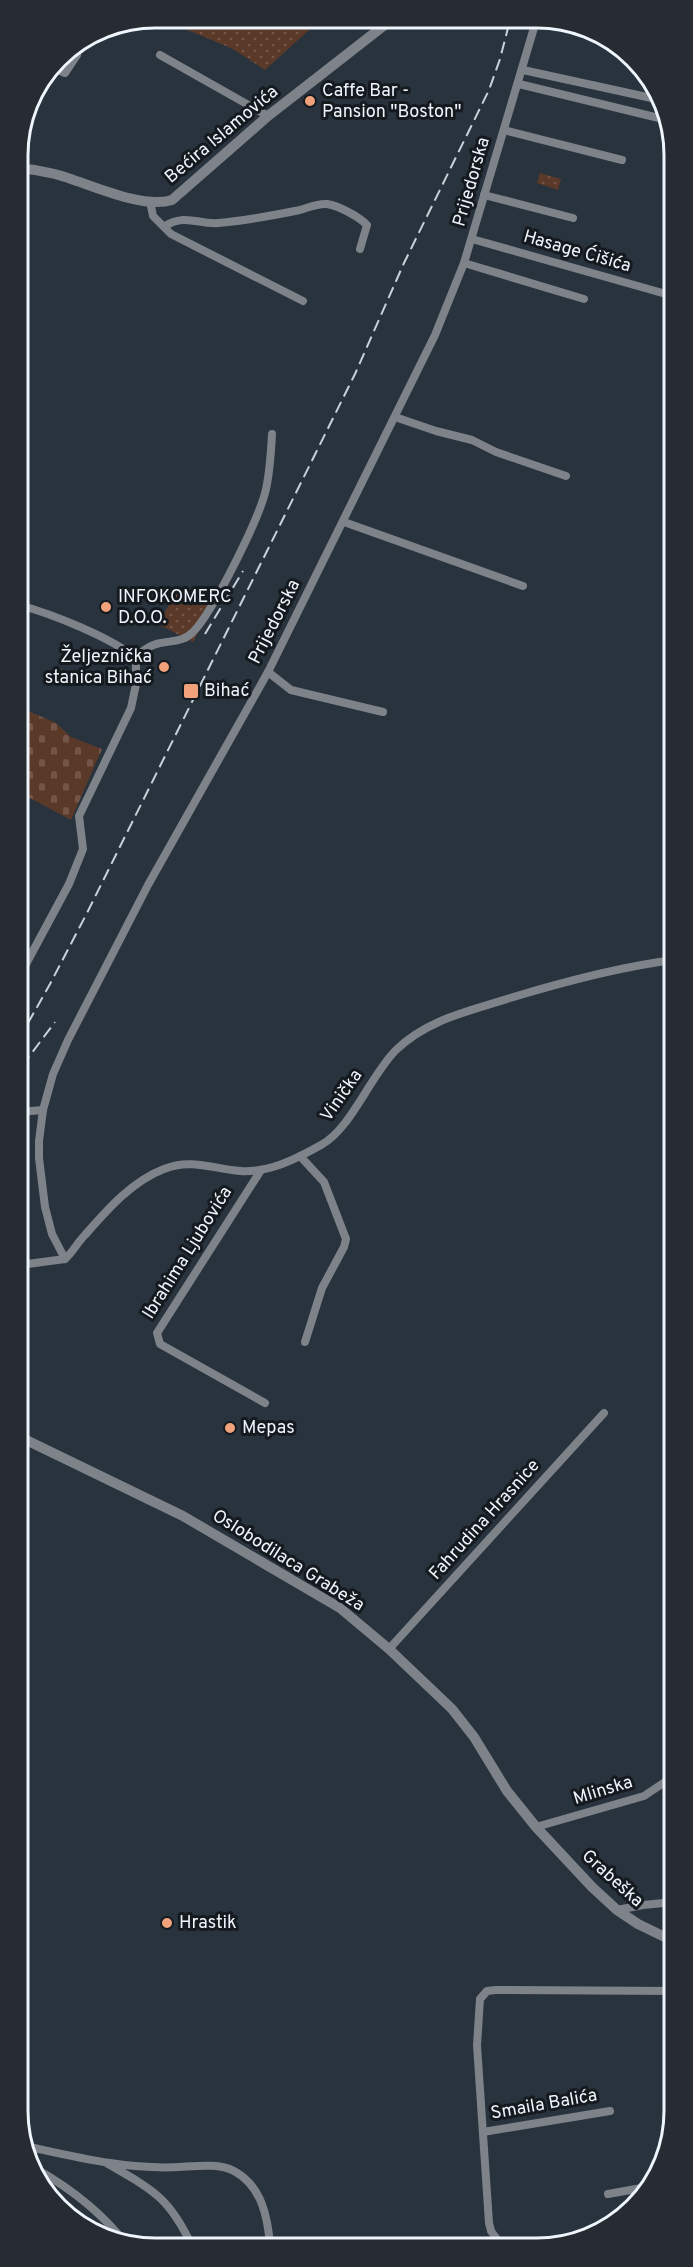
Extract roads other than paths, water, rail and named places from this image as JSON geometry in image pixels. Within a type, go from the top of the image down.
[{"type":"street","name":"Bećira Islamovića","points":[[29,170],[56,174],[120,195],[150,201],[172,200],[268,116],[380,28]]},
{"type":"street","name":"Prijedorska","points":[[65,1259],[52,1234],[45,1208],[39,1140],[43,1110],[53,1074],[88,1000],[148,885],[268,672],[394,417],[416,378],[464,263],[534,28]]},
{"type":"street","points":[[160,55],[268,116]]},
{"type":"street","points":[[61,71],[65,73],[75,57]]},
{"type":"street","points":[[523,69],[650,98]]},
{"type":"street","points":[[519,84],[659,118]]},
{"type":"street","points":[[504,130],[622,160]]},
{"type":"street","points":[[484,195],[573,218]]},
{"type":"street","points":[[150,201],[153,216],[171,234],[303,301]]},
{"type":"street","points":[[165,226],[176,221],[191,219],[220,223],[255,219],[328,204],[367,225],[360,249]]},
{"type":"street","name":"Hasage Ćišića","points":[[472,239],[664,293]]},
{"type":"street","points":[[464,263],[584,299]]},
{"type":"street","points":[[394,417],[472,440],[496,452],[566,476]]},
{"type":"street","points":[[136,658],[155,644],[180,640],[189,636],[212,605],[258,513],[266,490],[272,434]]},
{"type":"street","points":[[344,522],[523,586]]},
{"type":"street","points":[[29,608],[68,622],[136,658]]},
{"type":"street","points":[[29,959],[69,884],[83,849],[79,816],[131,708],[137,671],[136,658]]},
{"type":"street","points":[[268,672],[291,690],[383,712]]},
{"type":"street","name":"Vinička","points":[[65,1259],[116,1202],[144,1179],[163,1169],[179,1164],[200,1164],[239,1171],[261,1170],[300,1156],[334,1136],[389,1058],[407,1040],[435,1023],[467,1010],[584,977],[664,962]]},
{"type":"street","points":[[29,1111],[43,1110]]},
{"type":"street","points":[[300,1156],[324,1182],[346,1239],[322,1288],[305,1342]]},
{"type":"street","name":"Ibrahima Ljubovića","points":[[261,1170],[188,1283],[157,1334],[157,1338],[160,1344],[265,1403]]},
{"type":"street","points":[[28,1264],[65,1259]]},
{"type":"street","name":"Fahrudina Hrasnice","points":[[389,1648],[604,1413]]},
{"type":"street","name":"Oslobodilaca Grabeža","points":[[28,1441],[106,1477],[243,1550],[340,1608],[389,1648],[452,1709],[474,1737],[507,1791],[536,1827]]},
{"type":"street","name":"Mlinska","points":[[536,1827],[644,1796],[664,1783]]},
{"type":"street","name":"Grabeška","points":[[536,1827],[617,1911],[664,1937]]},
{"type":"street","points":[[617,1911],[664,1903]]},
{"type":"street","points":[[496,2238],[491,2231],[477,2045],[479,2005],[483,1994],[487,1991],[525,1990],[664,1991]]},
{"type":"street","name":"Smaila Balića","points":[[483,2132],[610,2111]]},
{"type":"street","points":[[34,2148],[105,2163],[166,2168],[218,2167],[234,2170],[245,2179],[265,2208],[269,2238]]},
{"type":"street","points":[[105,2163],[159,2196],[174,2212],[188,2238]]},
{"type":"street","points":[[47,2176],[94,2209],[117,2233]]},
{"type":"street","points":[[608,2194],[638,2189]]},
{"type":"railway","points":[[29,1022],[87,913],[355,374],[404,263],[489,90],[508,28]]},
{"type":"railway","points":[[205,634],[243,571]]},
{"type":"railway","points":[[29,1057],[55,1022]]},
{"type":"place","name":"Caffe Bar - Pansion \"Boston\"","points":[[310,101]]},
{"type":"place","name":"INFOKOMERC D.O.O.","points":[[106,607]]},
{"type":"place","name":"Željeznička stanica Bihać","points":[[164,667]]},
{"type":"place","name":"Bihać","points":[[191,691]]},
{"type":"place","name":"Mepas","points":[[230,1428]]},
{"type":"place","name":"Hrastik","points":[[167,1923]]}]
